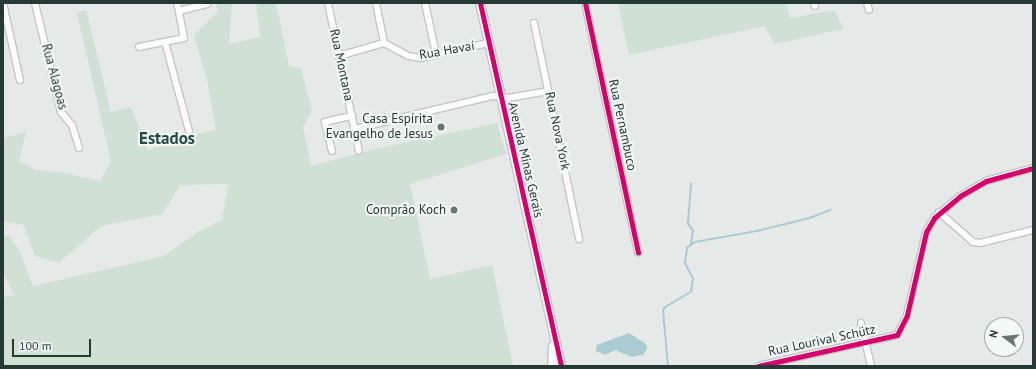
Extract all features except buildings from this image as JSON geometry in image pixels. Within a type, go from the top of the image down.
[{"type":"street","points":[[3,3],[20,80]]},
{"type":"street","name":"Rua Alagoas","points":[[35,3],[62,112],[72,125],[79,148]]},
{"type":"street","points":[[139,48],[184,38],[177,3]]},
{"type":"street","name":"Rua Montana","points":[[328,3],[359,151]]},
{"type":"street","points":[[339,56],[384,43],[376,3]]},
{"type":"street","points":[[425,3],[436,54]]},
{"type":"street","name":"Avenida Minas Gerais","points":[[480,3],[561,366]]},
{"type":"street","name":"Rua Pernambuco","points":[[585,3],[638,252]]},
{"type":"street","points":[[867,3],[869,10]]},
{"type":"street","points":[[179,10],[207,4]]},
{"type":"street","name":"Rua Nova York","points":[[534,23],[579,239]]},
{"type":"street","points":[[165,42],[189,131]]},
{"type":"street","name":"Rua Havaí","points":[[384,43],[408,56],[420,58],[488,43]]},
{"type":"street","points":[[354,129],[494,96],[500,98],[548,91]]},
{"type":"street","points":[[332,151],[325,122],[352,116]]},
{"type":"street","points":[[1033,168],[986,181],[939,212],[973,242],[1033,230]]},
{"type":"street","name":"Rua Lourival Schütz","points":[[758,366],[891,338],[901,331],[926,232],[939,212]]},
{"type":"street","name":"Avenida Minas Gerais","points":[[551,322],[554,366]]},
{"type":"street","points":[[861,323],[871,366]]},
{"type":"green space","points":[[216,3],[232,3],[229,44],[260,37],[256,3],[276,3],[289,66],[301,69],[312,110],[303,127],[311,166],[375,149],[497,123],[506,154],[410,184],[430,279],[492,265],[513,366],[3,366],[3,297],[14,295],[3,272],[3,235],[9,236],[19,250],[33,286],[164,256],[196,233],[222,220],[228,184],[180,185],[162,214],[101,226],[59,263],[35,256],[23,224],[3,222],[3,138],[26,132],[19,161],[36,170],[65,173],[100,181],[111,161],[77,13],[86,10],[111,112],[131,107],[148,150],[216,129],[207,80],[194,35],[218,11]]},
{"type":"green space","points":[[618,3],[786,3],[790,18],[835,10],[843,29],[775,44],[765,26],[629,55]]},
{"type":"water","points":[[629,333],[646,344],[647,348],[643,355],[632,357],[615,350],[605,355],[596,351],[597,345]]},
{"type":"waterway","points":[[691,184],[688,224],[693,231],[691,244]]},
{"type":"waterway","points":[[668,366],[663,311],[664,308],[691,292],[693,279],[685,263],[687,248],[695,242],[757,231],[810,218],[830,210]]},
{"type":"cycle path","points":[[480,3],[561,366]]},
{"type":"cycle path","points":[[585,3],[638,252]]},
{"type":"cycle path","points":[[758,366],[897,335],[907,315],[926,232],[934,218],[960,196],[986,181],[1033,168]]},
{"type":"place","name":"Casa Espírita Evangelho de Jesus","points":[[441,127]]},
{"type":"place","name":"Comprão Koch","points":[[454,210]]},
{"type":"district","name":"Estados","points":[[167,139]]}]
